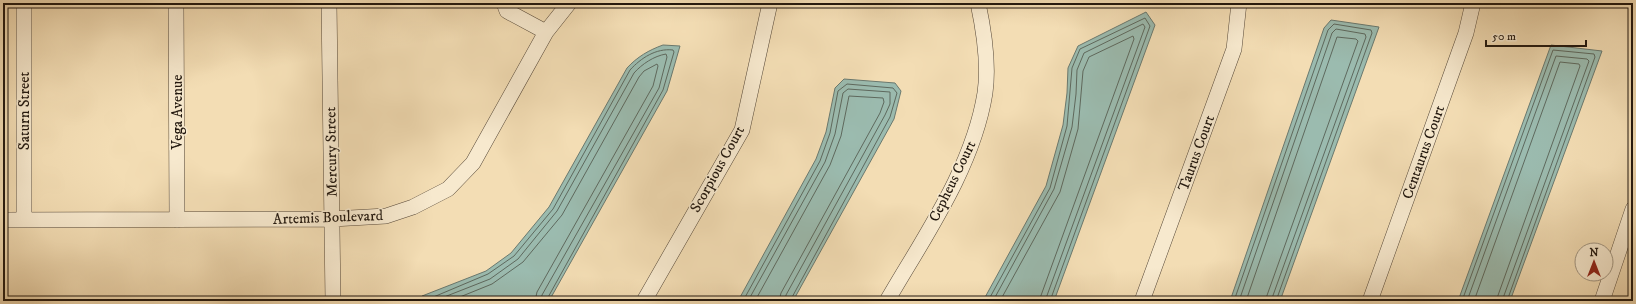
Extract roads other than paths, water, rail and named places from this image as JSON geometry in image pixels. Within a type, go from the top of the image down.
[{"type":"street","name":"Saturn Street","points":[[24,3],[24,220]]},
{"type":"street","name":"Vega Avenue","points":[[176,3],[177,220]]},
{"type":"street","name":"Mercury Street","points":[[329,3],[333,301]]},
{"type":"street","points":[[504,3],[507,11],[546,32]]},
{"type":"street","name":"Artemis Boulevard","points":[[3,220],[332,219],[386,216],[413,207],[448,189],[473,163],[546,32],[569,3]]},
{"type":"street","name":"Scorpious Court","points":[[644,301],[742,130],[770,3]]},
{"type":"street","name":"Cepheus Court","points":[[887,301],[950,192],[965,160],[977,125],[985,93],[986,75],[978,3]]},
{"type":"street","name":"Taurus Court","points":[[1142,301],[1234,48],[1239,3]]},
{"type":"street","name":"Centaurus Court","points":[[1370,301],[1466,33],[1473,3]]},
{"type":"street","points":[[1602,301],[1633,209]]},
{"type":"water","points":[[1146,12],[1155,25],[1054,301],[983,301],[1046,186],[1063,125],[1068,68],[1078,46]]},
{"type":"water","points":[[1331,20],[1379,27],[1280,301],[1230,301],[1324,28]]},
{"type":"water","points":[[663,45],[680,46],[667,91],[549,301],[420,301],[422,296],[486,271],[511,253],[549,207],[627,68],[644,54]]},
{"type":"water","points":[[1551,45],[1602,51],[1510,301],[1458,301]]},
{"type":"water","points":[[844,79],[895,83],[901,91],[894,119],[793,301],[738,301],[816,159],[826,132],[835,88]]}]
